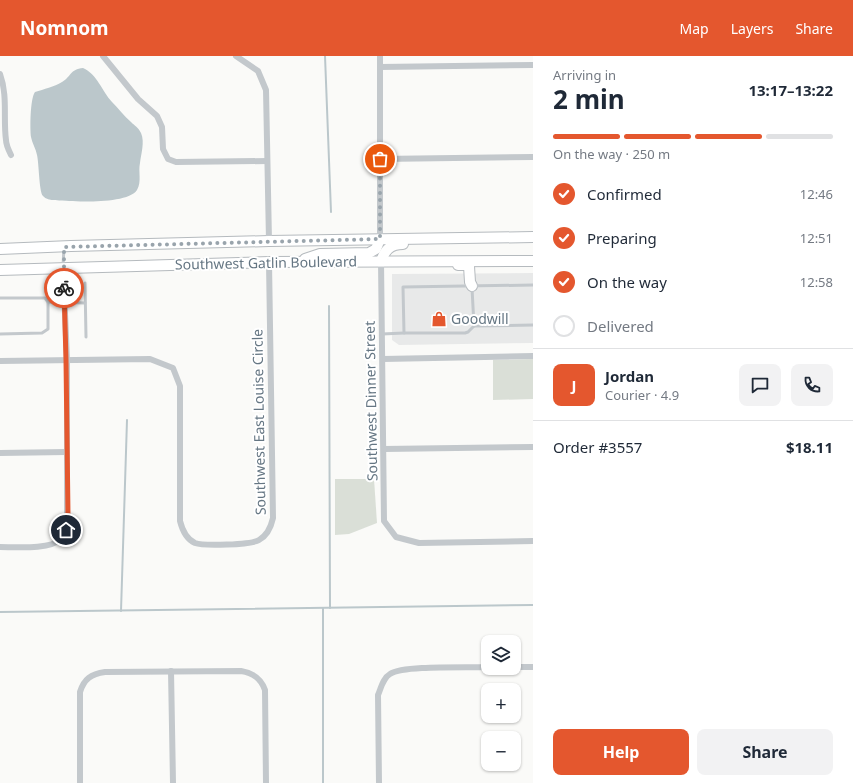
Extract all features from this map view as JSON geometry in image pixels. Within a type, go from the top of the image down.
[{"type":"main road","name":"Southwest Gatlin Boulevard","points":[[0,250],[269,241],[533,237]]},
{"type":"main road","points":[[381,261],[387,250],[394,244],[443,243],[456,238]]},
{"type":"main road","points":[[298,262],[320,254],[369,253],[376,249],[380,239]]},
{"type":"main road","points":[[402,261],[418,265],[468,265],[470,269],[470,282],[472,286]]},
{"type":"main road","points":[[472,286],[475,281],[476,267],[482,261]]},
{"type":"main road","name":"Southwest Gatlin Boulevard","points":[[0,270],[269,262],[533,261]]},
{"type":"street","points":[[103,56],[138,99],[157,116],[162,127],[163,149],[168,159],[176,162],[267,161]]},
{"type":"street","points":[[236,56],[258,71],[266,90],[269,241]]},
{"type":"street","points":[[380,56],[380,239]]},
{"type":"street","points":[[380,67],[533,65]]},
{"type":"street","points":[[0,74],[5,97],[6,142],[11,155]]},
{"type":"street","points":[[380,159],[533,157]]},
{"type":"street","name":"Southwest Dinner Street","points":[[381,261],[384,521],[396,537],[419,543],[533,541]]},
{"type":"street","name":"Southwest East Louise Circle","points":[[66,360],[150,359],[173,368],[180,386],[180,520],[183,530],[194,542],[222,544],[256,542],[265,536],[269,530],[273,518],[269,262]]},
{"type":"street","points":[[0,547],[54,544],[61,538],[66,530],[66,360],[63,268]]},
{"type":"street","points":[[382,359],[533,356]]},
{"type":"street","points":[[0,361],[66,360]]},
{"type":"street","points":[[384,449],[533,447]]},
{"type":"street","points":[[0,453],[66,452]]},
{"type":"street","points":[[379,783],[378,695],[383,682],[390,674],[409,668],[481,667]]},
{"type":"street","points":[[521,667],[533,667]]},
{"type":"street","points":[[171,671],[173,783]]},
{"type":"street","points":[[80,783],[80,692],[84,682],[88,678],[98,673],[105,672],[241,671],[257,677],[263,684],[265,702],[266,783]]},
{"type":"lane","points":[[63,268],[64,247]]},
{"type":"lane","points":[[85,283],[86,337]]},
{"type":"lane","points":[[404,333],[403,287],[533,285]]},
{"type":"lane","points":[[472,286],[474,326]]},
{"type":"lane","points":[[0,298],[45,298],[48,302],[85,303]]},
{"type":"lane","points":[[0,334],[42,333],[48,329],[48,302]]},
{"type":"lane","points":[[382,334],[458,333],[468,332],[474,326],[533,325]]},
{"type":"shaded area","points":[[83,68],[96,78],[108,98],[138,128],[141,133],[143,144],[140,180],[137,190],[125,197],[105,201],[55,200],[45,198],[42,193],[37,155],[31,137],[30,128],[33,96],[35,92],[59,84],[76,70]]},
{"type":"shaded area","points":[[533,273],[533,343],[399,345],[392,340],[392,274]]},
{"type":"shaded area","points":[[533,359],[533,399],[493,400],[493,360]]},
{"type":"shaded area","points":[[335,479],[374,479],[377,523],[349,534],[335,535]]},
{"type":"waterway","points":[[325,56],[331,212]]},
{"type":"waterway","points":[[329,306],[330,608]]},
{"type":"waterway","points":[[121,611],[127,420]]},
{"type":"waterway","points":[[0,612],[533,605]]},
{"type":"waterway","points":[[323,608],[323,783]]},
{"type":"way so far","points":[[64,288],[64,247],[380,239],[380,159]]},
{"type":"place","name":"Goodwill","points":[[439,319]]},
{"type":"route","points":[[64,288],[68,515],[66,530]]}]
